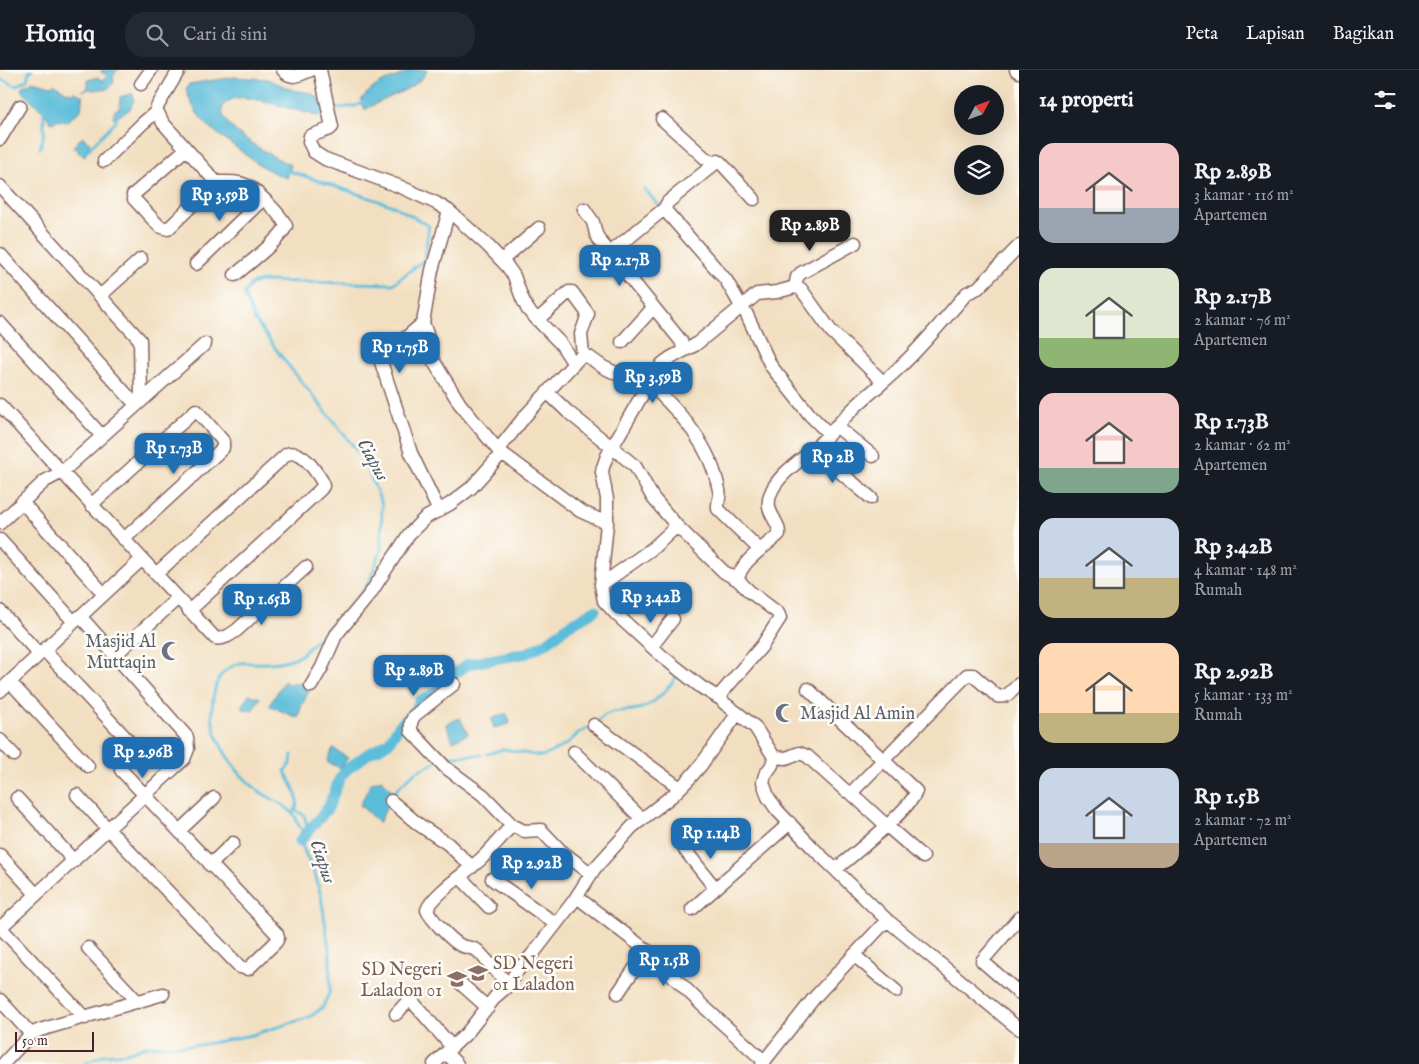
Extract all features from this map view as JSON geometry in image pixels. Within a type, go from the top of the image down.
[{"type":"street","points":[[141,84],[151,70]]},
{"type":"street","points":[[104,161],[157,111],[160,100],[179,70]]},
{"type":"street","points":[[283,70],[289,76],[311,70]]},
{"type":"street","points":[[320,70],[327,98],[331,128],[313,134],[308,138],[314,152],[325,159],[417,193],[449,211],[502,260],[514,276],[525,305],[537,320],[578,360]]},
{"type":"street","points":[[0,139],[20,106]]},
{"type":"street","points":[[157,111],[163,123],[216,182]]},
{"type":"street","points":[[662,120],[705,158],[712,162],[718,161]]},
{"type":"street","points":[[186,149],[133,195],[137,203],[159,226],[168,229],[216,182],[232,182],[249,186],[285,222],[286,227],[235,275]]},
{"type":"street","points":[[718,161],[754,199]]},
{"type":"street","points":[[610,253],[664,209],[668,202],[718,161]]},
{"type":"street","points":[[0,186],[140,340],[139,402]]},
{"type":"street","points":[[196,264],[263,200]]},
{"type":"street","points":[[584,209],[593,222],[598,238],[681,341],[684,350]]},
{"type":"street","points":[[664,209],[726,280],[744,309],[771,366],[810,415],[873,456]]},
{"type":"street","points":[[449,211],[432,270],[423,323],[431,356],[439,372],[460,404],[500,452],[580,511],[607,523]]},
{"type":"street","points":[[502,260],[539,228]]},
{"type":"street","points":[[795,287],[801,273],[855,244]]},
{"type":"street","points":[[738,580],[743,567],[780,532],[769,507],[771,491],[792,467],[813,450],[916,351],[967,293],[978,288],[1019,246]]},
{"type":"street","points":[[0,254],[139,402]]},
{"type":"street","points":[[100,296],[141,259]]},
{"type":"street","points":[[883,382],[831,331],[803,291],[795,287],[777,292],[756,294],[744,309],[694,345],[662,364],[604,462],[602,472],[607,499],[607,523],[600,585],[604,601],[616,614],[663,657],[701,687],[719,698],[755,728],[774,757],[772,765],[763,778],[763,786],[772,804],[888,920],[1019,1029]]},
{"type":"street","points":[[537,320],[569,292],[573,293],[588,314],[582,334],[578,360]]},
{"type":"street","points":[[622,342],[653,308]]},
{"type":"street","points":[[423,323],[379,356],[411,453],[439,511]]},
{"type":"street","points":[[0,324],[102,436]]},
{"type":"street","points":[[0,523],[45,481],[62,472],[205,344]]},
{"type":"street","points":[[311,686],[336,635],[367,599],[409,534],[425,518],[439,511],[471,488],[500,452],[522,420],[578,360],[589,357],[603,367],[648,386],[674,408],[703,447],[712,464],[720,491],[718,509],[760,550]]},
{"type":"street","points":[[548,393],[568,412],[635,466],[653,498],[677,526],[724,572],[738,580],[749,591],[776,611],[780,618],[762,646],[725,688],[719,698]]},
{"type":"street","points":[[0,405],[215,638],[225,638],[236,630],[306,567]]},
{"type":"street","points":[[91,505],[196,410],[223,441],[224,448],[124,539]]},
{"type":"street","points":[[813,450],[871,498]]},
{"type":"street","points":[[156,574],[287,454],[292,452],[301,456],[322,481],[323,486],[321,489],[189,611]]},
{"type":"street","points":[[22,502],[104,594]]},
{"type":"street","points":[[600,585],[653,548],[677,526]]},
{"type":"street","points":[[0,540],[115,655],[187,737],[188,749],[184,759],[0,927],[85,1018]]},
{"type":"street","points":[[88,766],[5,686],[142,559]]},
{"type":"street","points":[[115,655],[178,598]]},
{"type":"street","points":[[0,612],[42,652],[126,739]]},
{"type":"street","points":[[652,646],[673,619]]},
{"type":"street","points":[[852,793],[967,675],[973,675],[997,696],[1002,698],[1019,684]]},
{"type":"street","points":[[454,684],[414,716],[411,722],[411,731],[445,767],[484,795],[512,825],[524,832],[541,830],[560,850],[590,873]]},
{"type":"street","points":[[808,689],[916,791],[912,799],[887,826],[836,869]]},
{"type":"street","points":[[434,1064],[474,1025],[508,984],[577,897],[590,873],[642,819],[680,788],[712,750],[733,721],[736,712]]},
{"type":"street","points":[[594,725],[680,788]]},
{"type":"street","points":[[0,740],[14,755]]},
{"type":"street","points":[[574,752],[642,819]]},
{"type":"street","points":[[774,757],[786,758],[799,754],[807,756],[846,791],[852,793],[923,857]]},
{"type":"street","points":[[77,795],[108,830],[240,967],[248,969],[276,942],[278,936],[274,929],[210,865],[121,770]]},
{"type":"street","points":[[17,798],[74,861]]},
{"type":"street","points":[[179,831],[214,798]]},
{"type":"street","points":[[391,801],[418,824],[448,844],[472,867]]},
{"type":"street","points":[[692,909],[790,823]]},
{"type":"street","points":[[508,984],[478,951],[458,944],[428,914],[428,907],[472,867],[512,825]]},
{"type":"street","points":[[210,865],[233,842]]},
{"type":"street","points":[[685,850],[715,888]]},
{"type":"street","points":[[0,855],[36,894]]},
{"type":"street","points":[[460,877],[489,906]]},
{"type":"street","points":[[492,879],[556,924]]},
{"type":"street","points":[[577,897],[650,953],[763,1063],[814,998],[888,920]]},
{"type":"street","points":[[1019,918],[982,961],[1019,993]]},
{"type":"street","points":[[88,948],[138,1002]]},
{"type":"street","points":[[618,993],[635,968],[650,953]]},
{"type":"street","points":[[854,955],[896,991]]},
{"type":"street","points":[[459,982],[488,1008]]},
{"type":"street","points":[[3,1064],[31,1034],[40,1030],[163,994]]},
{"type":"street","points":[[0,1000],[31,1034]]},
{"type":"street","points":[[396,1014],[411,1000],[449,1050],[457,1064]]},
{"type":"water","points":[[101,70],[119,70],[116,71],[113,77],[114,82],[107,90],[89,89],[82,91],[88,87],[88,80],[98,77],[103,82],[103,79],[108,75],[102,73]]},
{"type":"water","points":[[408,70],[427,70],[424,76],[409,88],[365,110],[361,100],[369,91],[383,82],[402,75]]},
{"type":"water","points":[[235,77],[268,79],[292,90],[311,93],[322,101],[335,102],[333,115],[323,116],[244,98],[231,100],[224,105],[223,113],[227,122],[236,131],[272,156],[291,165],[287,178],[265,168],[207,125],[190,100],[186,89],[189,84]]},
{"type":"water","points":[[32,81],[51,86],[55,84],[65,91],[75,92],[83,96],[81,110],[66,122],[57,120],[53,123],[50,122],[47,116],[21,90],[23,86],[30,84]]},
{"type":"water","points":[[133,94],[134,100],[130,109],[116,118],[113,117],[115,110],[120,108],[120,97]]},
{"type":"water","points":[[84,137],[85,140],[90,142],[85,156],[78,152],[78,148],[73,147]]},
{"type":"water","points":[[312,671],[311,687],[298,718],[270,706],[284,681],[289,685],[291,683],[300,683]]},
{"type":"water","points":[[249,694],[260,698],[252,711],[241,708]]},
{"type":"water","points":[[507,714],[509,724],[494,728],[491,719]]},
{"type":"water","points":[[460,718],[468,734],[453,741],[446,724]]},
{"type":"water","points":[[333,748],[348,758],[340,768],[327,762]]},
{"type":"water","points":[[381,779],[394,792],[379,823],[360,805],[371,783]]},
{"type":"waterway","points":[[0,81],[3,80],[16,86],[27,80],[29,72],[32,70]]},
{"type":"waterway","name":"Ciapus","points":[[330,109],[356,106],[365,102]]},
{"type":"waterway","points":[[40,148],[44,134],[44,113]]},
{"type":"waterway","points":[[87,151],[115,122],[116,118]]},
{"type":"waterway","name":"Ciapus","points":[[84,1064],[103,1055],[127,1053],[146,1046],[200,1045],[252,1035],[310,1017],[323,1007],[330,991],[330,955],[321,895],[315,875],[300,841],[302,830],[292,813],[283,805],[251,785],[230,761],[215,732],[212,705],[218,680],[228,669],[241,663],[272,663],[300,656],[359,597],[368,584],[381,551],[382,504],[363,458],[284,360],[254,319],[244,294],[251,284],[261,281],[393,284],[424,260],[429,226],[394,206],[286,170]]},
{"type":"waterway","points":[[644,189],[660,207]]},
{"type":"waterway","points":[[300,841],[328,808],[340,778],[346,770],[369,753],[389,742],[399,726],[417,709],[419,701],[434,694],[452,676],[468,664],[527,653],[548,642],[568,626],[595,610]]},
{"type":"waterway","points":[[598,722],[602,717],[612,712],[642,708],[653,702],[662,695],[677,676]]},
{"type":"waterway","points":[[487,754],[504,749],[539,756],[546,755],[567,744],[579,733],[592,726]]},
{"type":"waterway","points":[[292,755],[291,763],[285,771],[297,798],[296,808],[293,813]]},
{"type":"waterway","points":[[442,759],[449,756],[481,755]]},
{"type":"waterway","points":[[394,792],[415,772],[435,763]]},
{"type":"waterway","points":[[295,810],[304,815],[307,833]]},
{"type":"place","name":"Masjid Al Muttaqin","points":[[171,651]]},
{"type":"place","name":"Masjid Al Amin","points":[[785,713]]},
{"type":"place","name":"SD Negeri 01 Laladon","points":[[478,973]]},
{"type":"place","name":"SD Negeri Laladon 01","points":[[457,979]]}]
